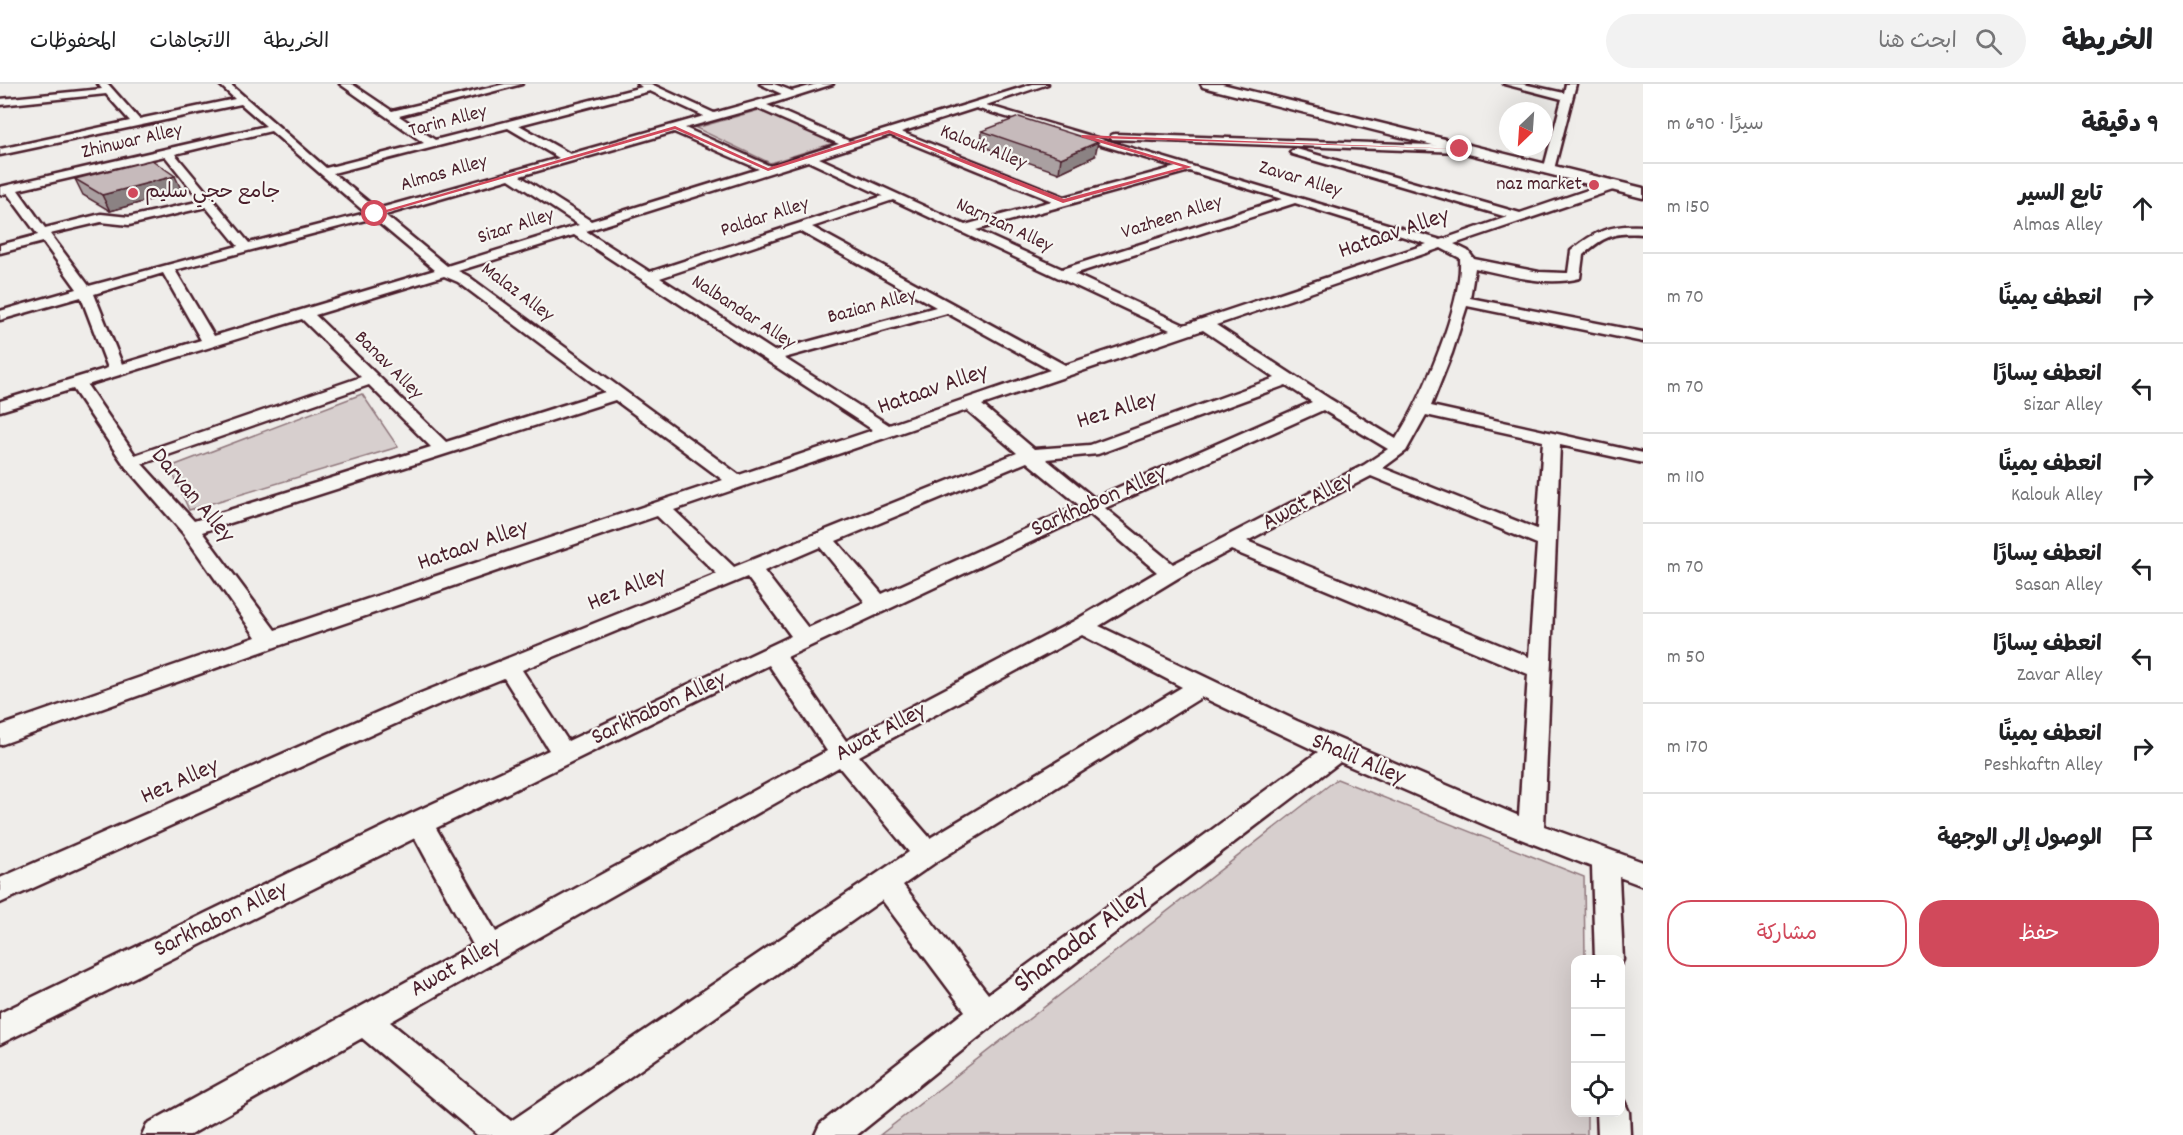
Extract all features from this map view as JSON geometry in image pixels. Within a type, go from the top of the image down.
[{"type":"street","name":"Malaz Alley","points":[[224,84],[272,128],[445,272],[463,279],[737,482]]},
{"type":"street","points":[[345,84],[433,144]]},
{"type":"street","points":[[389,115],[512,84]]},
{"type":"street","points":[[765,84],[791,94]]},
{"type":"street","name":"Almas Alley","points":[[0,316],[167,268],[375,214],[828,84]]},
{"type":"street","name":"Sizar Alley","points":[[0,406],[445,272],[1043,84]]},
{"type":"street","points":[[1211,84],[1460,149],[1643,193]]},
{"type":"street","points":[[1509,84],[1569,97]]},
{"type":"street","points":[[1549,171],[1571,84]]},
{"type":"street","points":[[646,86],[714,117]]},
{"type":"street","name":"Tarin Alley","points":[[324,172],[646,86]]},
{"type":"street","points":[[0,102],[105,87],[137,123]]},
{"type":"street","points":[[0,152],[241,101]]},
{"type":"street","points":[[757,104],[847,144]]},
{"type":"street","name":"Zavar Alley","points":[[975,105],[1441,244]]},
{"type":"street","points":[[509,124],[568,158]]},
{"type":"street","name":"Zhinwar Alley","points":[[5,190],[272,128]]},
{"type":"street","points":[[675,128],[768,170]]},
{"type":"street","name":"Kalouk Alley","points":[[889,131],[1063,201]]},
{"type":"street","points":[[1082,136],[1460,149]]},
{"type":"street","points":[[1265,143],[1520,217]]},
{"type":"street","points":[[167,152],[246,247]]},
{"type":"street","name":"Narnzan Alley","points":[[809,157],[1184,331]]},
{"type":"street","points":[[964,229],[1189,167]]},
{"type":"street","name":"Nalbandar Alley","points":[[510,175],[649,277],[887,431]]},
{"type":"street","name":"Hataav Alley","points":[[0,736],[270,640],[1612,186]]},
{"type":"street","points":[[5,190],[44,235],[86,292],[117,370]]},
{"type":"street","name":"Paldar Alley","points":[[649,277],[894,196]]},
{"type":"street","name":"Vazheen Alley","points":[[1061,274],[1296,199]]},
{"type":"street","points":[[0,249],[101,218],[129,221],[209,203]]},
{"type":"street","points":[[802,227],[1063,371]]},
{"type":"street","points":[[1441,244],[1461,252],[1468,262],[1551,279],[1567,279],[1575,275],[1576,254],[1596,236],[1607,230],[1643,230]]},
{"type":"street","name":"Awat Alley","points":[[158,1135],[842,754],[1082,626],[1171,573],[1370,469],[1400,448],[1422,409],[1462,301],[1468,262]]},
{"type":"street","points":[[167,268],[210,342]]},
{"type":"street","points":[[1462,301],[1643,337]]},
{"type":"street","name":"Bazian Alley","points":[[772,356],[948,308]]},
{"type":"street","name":"Banav Alley","points":[[305,314],[442,448]]},
{"type":"street","points":[[1204,324],[1324,403],[1400,448]]},
{"type":"street","points":[[131,462],[371,378]]},
{"type":"street","name":"Hez Alley","points":[[0,891],[429,699],[1028,455],[1092,450],[1288,379]]},
{"type":"street","name":"Darvan Alley","points":[[77,382],[131,462],[190,529],[270,640]]},
{"type":"street","points":[[190,529],[616,394]]},
{"type":"street","points":[[969,403],[1028,455],[1092,504],[1171,573]]},
{"type":"street","name":"Sarkhabon Alley","points":[[0,1029],[420,822],[1092,504],[1324,403]]},
{"type":"street","points":[[1422,409],[1643,458]]},
{"type":"street","points":[[1531,832],[1552,438]]},
{"type":"street","points":[[1370,469],[1546,540]]},
{"type":"street","points":[[660,508],[740,571],[805,640]]},
{"type":"street","points":[[822,537],[879,605]]},
{"type":"street","points":[[1232,542],[1540,670]]},
{"type":"street","name":"Shalil Alley","points":[[1082,626],[1199,687],[1336,752],[1531,832],[1643,874]]},
{"type":"street","points":[[774,655],[842,754],[927,854]]},
{"type":"street","points":[[508,666],[564,754]]},
{"type":"street","points":[[519,1135],[927,854],[1199,687]]},
{"type":"street","name":"Shanadar Alley","points":[[831,1135],[985,1014],[1336,752]]},
{"type":"street","points":[[420,822],[489,949]]},
{"type":"street","points":[[1605,861],[1609,955]]},
{"type":"street","points":[[886,884],[985,1014]]},
{"type":"street","points":[[364,1020],[502,1135]]},
{"type":"street","points":[[1613,1117],[1614,1135]]},
{"type":"shaded area","points":[[759,110],[834,143],[770,163],[696,128]]},
{"type":"shaded area","points":[[362,394],[398,447],[189,510],[170,467]]},
{"type":"shaded area","points":[[1337,779],[1584,877],[1585,955],[1571,955],[1571,1117],[1587,1117],[1587,1135],[880,1135]]},
{"type":"building","points":[[1019,117],[1098,142],[1061,158],[982,131]]},
{"type":"building","points":[[152,160],[175,176],[102,195],[75,179]]},
{"type":"place","name":"naz market","points":[[1594,185]]},
{"type":"place","name":"جامع حجي سليم","points":[[133,193]]},
{"type":"route","points":[[375,214],[675,128],[768,170],[889,131],[1063,201],[1189,167],[1082,136],[1460,149]]}]
